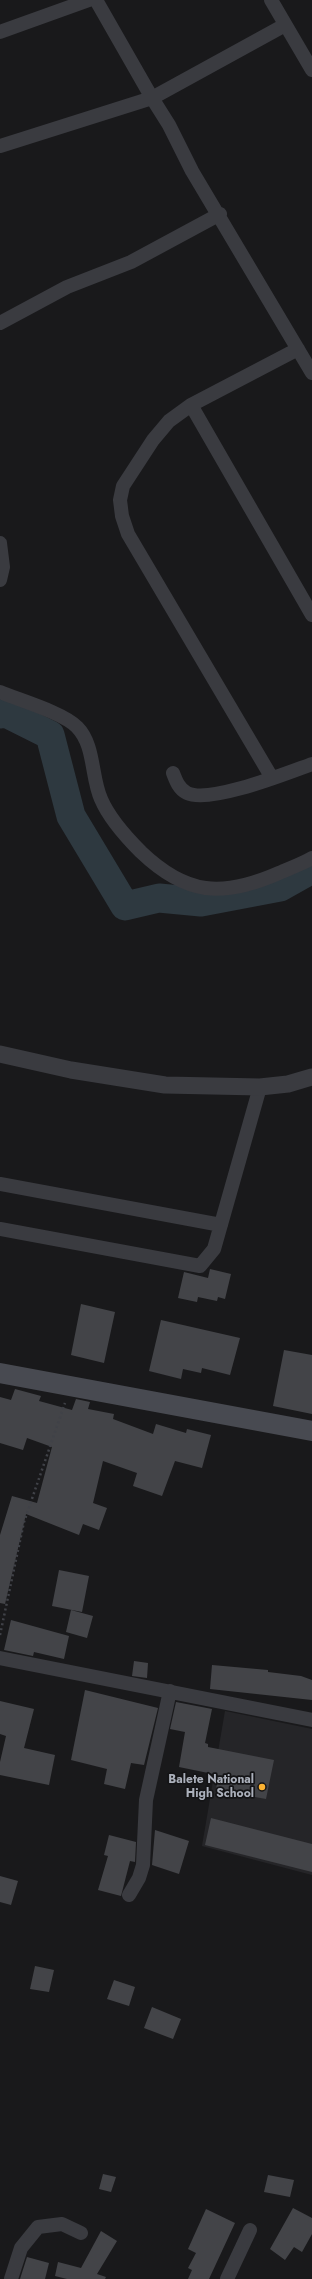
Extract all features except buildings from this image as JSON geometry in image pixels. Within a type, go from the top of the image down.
[{"type":"main road","points":[[0,1373],[312,1431]]},
{"type":"street","points":[[0,32],[89,0]]},
{"type":"street","points":[[96,0],[165,118],[187,161],[220,214],[312,373]]},
{"type":"street","points":[[271,0],[312,70]]},
{"type":"street","points":[[0,146],[152,98],[285,25]]},
{"type":"street","points":[[0,323],[67,287],[131,262],[220,214]]},
{"type":"street","points":[[272,778],[128,534],[122,516],[120,500],[123,486],[129,475],[169,421],[191,405],[298,349]]},
{"type":"street","points":[[191,405],[312,615]]},
{"type":"street","points":[[0,543],[3,567],[0,580]]},
{"type":"street","points":[[0,692],[64,718],[78,727],[89,752],[101,798],[126,837],[168,875],[192,886],[217,890],[243,886],[270,877],[312,858]]},
{"type":"street","points":[[173,773],[180,788],[186,793],[202,797],[272,778],[312,764]]},
{"type":"street","points":[[0,1054],[71,1070],[164,1085],[260,1088],[288,1084],[312,1077]]},
{"type":"street","points":[[0,1229],[200,1266],[214,1248],[260,1088]]},
{"type":"street","points":[[0,1184],[221,1225]]},
{"type":"street","points":[[0,1658],[312,1720]]},
{"type":"street","points":[[129,1895],[139,1878],[143,1865],[146,1800],[170,1692]]},
{"type":"street","points":[[11,2279],[21,2248],[38,2227],[62,2224],[81,2233]]},
{"type":"street","points":[[227,2279],[250,2230]]},
{"type":"path","points":[[0,1635],[24,1522],[72,1386]]},
{"type":"shaded area","name":"Balete National High School","points":[[225,1711],[312,1729],[312,1875],[202,1846]]},
{"type":"waterway","points":[[0,714],[6,713],[50,735],[71,816],[125,906],[159,898],[201,902],[280,887],[312,869]]},
{"type":"place","name":"Balete National High School","points":[[262,1787]]}]
